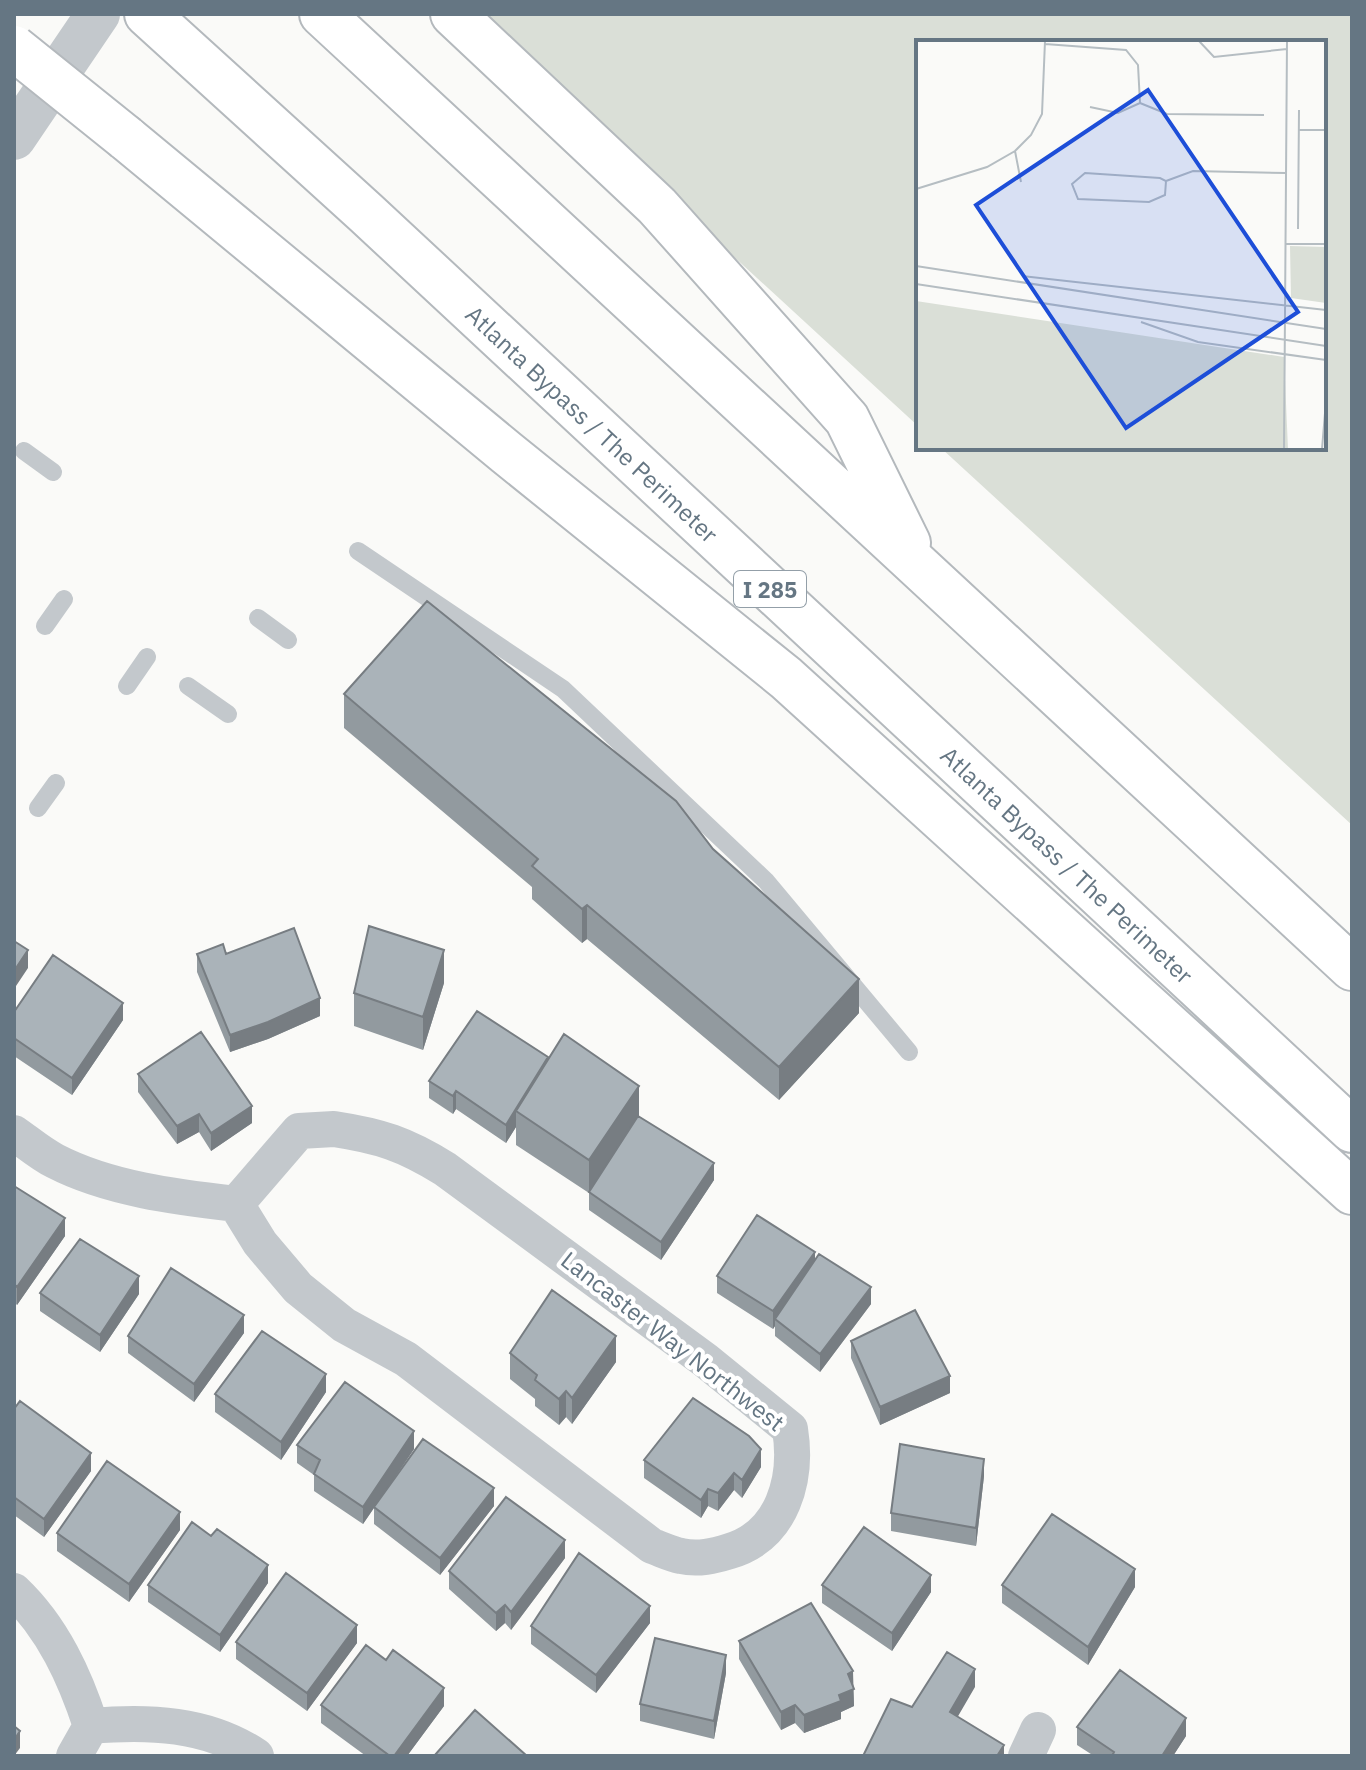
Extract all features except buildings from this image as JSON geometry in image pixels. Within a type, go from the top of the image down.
[{"type":"highway","name":"Atlanta Bypass / The Perimeter","points":[[147,14],[1352,1130]]},
{"type":"highway","points":[[322,14],[1352,968]]},
{"type":"highway","points":[[453,14],[657,206],[847,419],[919,566]]},
{"type":"highway","points":[[14,48],[786,678],[1352,1192]]},
{"type":"street","points":[[14,138],[98,14]]},
{"type":"street","name":"Lancaster Way Northwest","points":[[334,1129],[374,1135],[413,1149],[445,1169],[705,1360],[790,1429],[793,1446],[791,1481],[783,1506],[766,1531],[742,1548],[711,1558],[682,1556],[652,1546],[406,1359],[344,1325],[298,1288],[220,1202],[299,1131],[334,1129]]},
{"type":"street","points":[[14,1133],[55,1162],[116,1184],[220,1202]]},
{"type":"street","points":[[14,1591],[53,1638],[78,1686],[83,1741],[135,1722],[172,1724],[214,1736],[256,1756]]},
{"type":"lane","points":[[24,451],[53,472]]},
{"type":"lane","points":[[358,551],[563,689],[766,881],[909,1052]]},
{"type":"lane","points":[[45,626],[64,599]]},
{"type":"lane","points":[[258,618],[288,640]]},
{"type":"lane","points":[[127,686],[147,657]]},
{"type":"lane","points":[[188,686],[228,714]]},
{"type":"lane","points":[[38,808],[56,783]]},
{"type":"shaded area","points":[[470,14],[1352,14],[1352,825],[943,450],[1326,450],[1326,40],[916,40],[916,424]]}]
